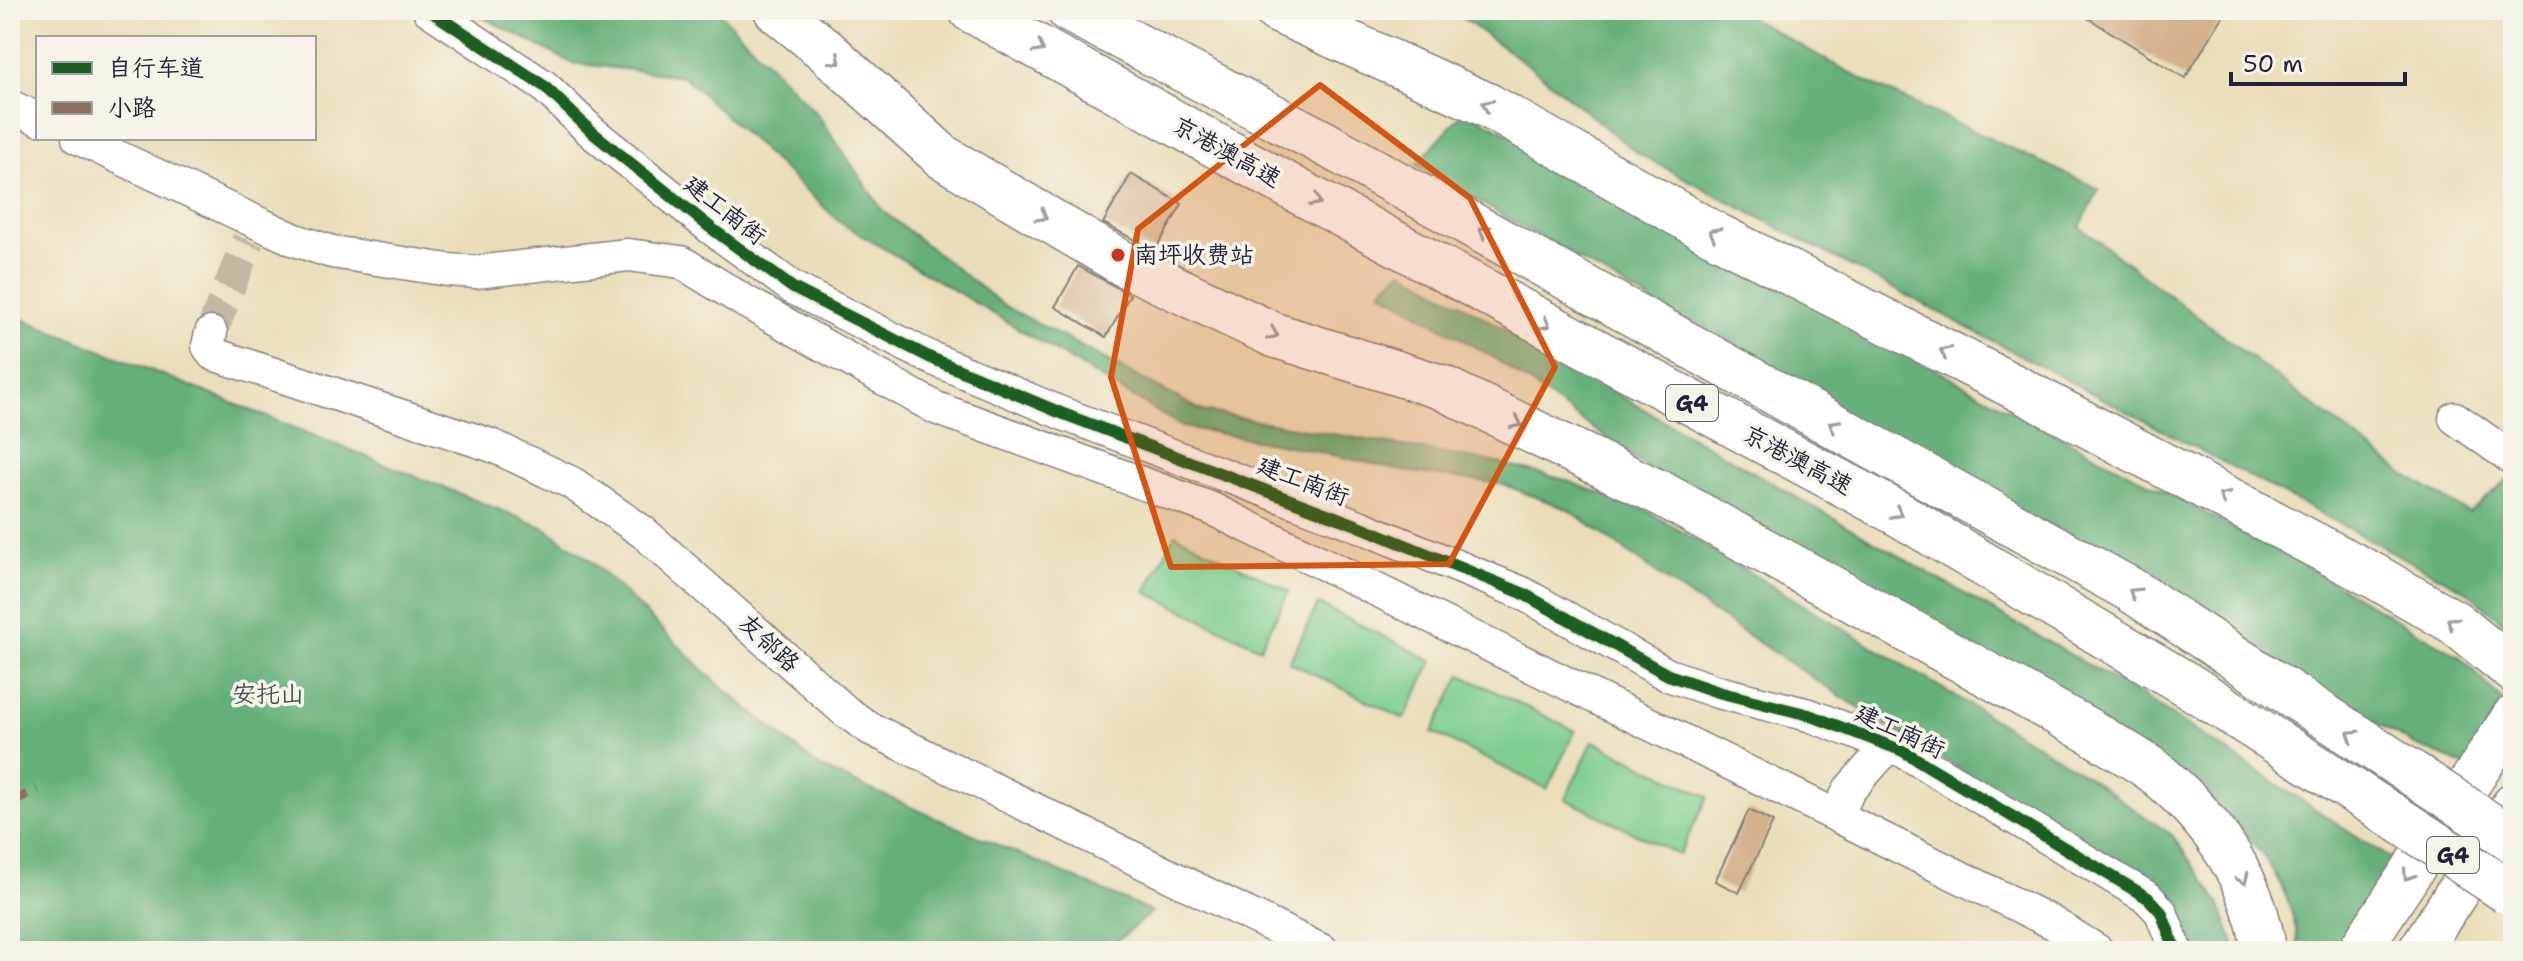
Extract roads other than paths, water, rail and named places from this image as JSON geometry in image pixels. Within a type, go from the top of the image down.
[{"type":"highway","points":[[776,10],[824,49],[943,157],[1124,264],[1274,335],[1441,387],[1662,494],[2093,733],[2159,775],[2201,817],[2241,871],[2260,921],[2264,951]]},
{"type":"highway","name":"京港澳高速","points":[[971,10],[1296,190],[1897,513],[2191,687],[2510,893]]},
{"type":"highway","name":"京港澳高速","points":[[1069,10],[1322,142],[2131,590],[2513,840]]},
{"type":"highway","points":[[1276,10],[1487,105],[1714,234],[2015,387],[2376,577],[2454,622],[2513,670]]},
{"type":"main road","points":[[2359,951],[2513,717]]},
{"type":"main road","points":[[2419,951],[2513,805]]},
{"type":"street","name":"建工南街","points":[[429,10],[544,86],[593,133],[711,228],[793,288],[931,358],[1061,413],[1359,526],[1522,593],[1668,675],[1718,692],[1809,715],[1903,751],[2148,898],[2161,912],[2176,951]]},
{"type":"street","points":[[10,106],[36,118]]},
{"type":"street","points":[[82,140],[252,231],[332,252],[476,272],[628,255],[681,262],[746,302],[936,408],[1210,508],[1759,793],[1837,816],[2053,923],[2098,951]]},
{"type":"street","name":"友邻路","points":[[212,344],[493,446],[572,483],[643,532],[845,711],[869,728],[1323,951]]},
{"type":"street","points":[[2455,418],[2513,459]]},
{"type":"street","points":[[1837,816],[1849,790],[1889,745]]},
{"type":"tunnel","points":[[211,333],[248,240]]},
{"type":"place","name":"南坪收费站","points":[[1118,255]]},
{"type":"park label","name":"安托山","points":[[268,694]]}]
